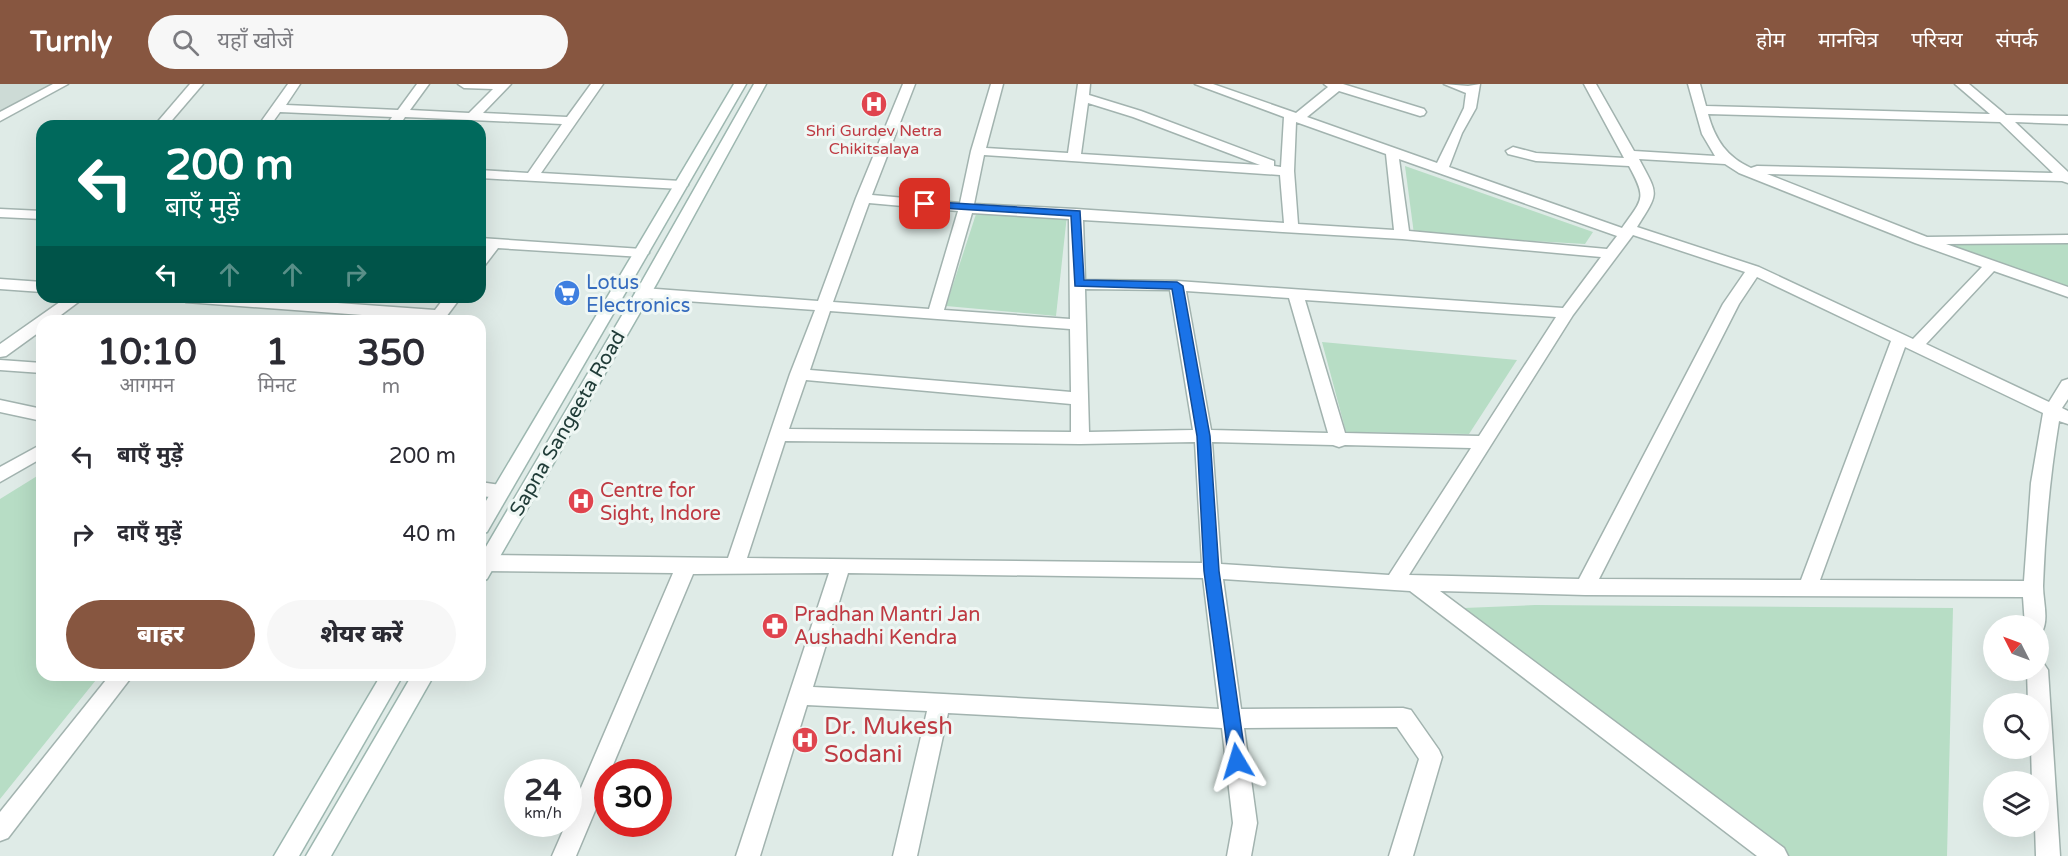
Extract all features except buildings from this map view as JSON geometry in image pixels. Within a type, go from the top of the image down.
[{"type":"street","points":[[0,117],[62,84]]},
{"type":"street","points":[[165,120],[197,84]]},
{"type":"street","points":[[269,120],[294,84]]},
{"type":"street","points":[[396,120],[423,84]]},
{"type":"street","points":[[464,84],[504,85]]},
{"type":"street","points":[[532,177],[597,84]]},
{"type":"street","name":"Sapna Sangeeta Road","points":[[486,517],[740,84]]},
{"type":"street","name":"Sapna Sangeeta Road","points":[[486,560],[643,293],[760,84]]},
{"type":"street","points":[[735,566],[798,374],[825,307],[863,198],[909,84]]},
{"type":"street","points":[[935,315],[966,208],[978,151],[997,84]]},
{"type":"street","points":[[1201,84],[1441,170],[1628,232],[1754,270],[2060,414]]},
{"type":"street","points":[[1441,170],[1456,133],[1470,108],[1474,88],[1449,84]]},
{"type":"street","points":[[1404,583],[1483,442],[1568,313],[1613,254],[1647,201],[1648,188],[1590,84]]},
{"type":"street","points":[[1694,84],[1702,110],[1706,135],[1725,160],[1744,170],[1920,240],[2068,292]]},
{"type":"street","points":[[1961,84],[2004,119],[2067,177]]},
{"type":"street","points":[[473,116],[504,85]]},
{"type":"street","points":[[1291,228],[1287,171],[1294,116],[1334,85],[1420,112]]},
{"type":"street","points":[[1074,159],[1083,90],[1137,114],[1287,171]]},
{"type":"street","points":[[278,108],[571,121]]},
{"type":"street","points":[[1702,110],[2068,120]]},
{"type":"street","points":[[978,151],[1287,171]]},
{"type":"street","points":[[1513,151],[1536,157],[1725,160]]},
{"type":"street","points":[[1392,152],[1402,235]]},
{"type":"street","points":[[1744,170],[2067,177]]},
{"type":"street","points":[[486,174],[681,185]]},
{"type":"street","points":[[863,198],[966,208],[1076,213],[1402,235],[1613,254]]},
{"type":"street","points":[[0,213],[36,215]]},
{"type":"street","points":[[1076,213],[1079,284],[1076,324],[1080,438]]},
{"type":"street","points":[[1920,240],[2068,239]]},
{"type":"street","points":[[487,243],[642,253]]},
{"type":"street","points":[[1808,587],[1907,343],[1991,266]]},
{"type":"street","points":[[1585,587],[1731,304],[1754,270]]},
{"type":"street","points":[[0,284],[36,287]]},
{"type":"street","points":[[1079,284],[1177,286],[1568,313]]},
{"type":"street","points":[[1177,286],[1203,436],[1212,571],[1245,823],[1239,856]]},
{"type":"street","points":[[643,293],[1076,324]]},
{"type":"street","points":[[1296,295],[1339,441]]},
{"type":"street","points":[[52,315],[68,303]]},
{"type":"street","points":[[258,303],[401,315]]},
{"type":"street","points":[[439,315],[448,303]]},
{"type":"street","points":[[0,352],[36,326]]},
{"type":"street","points":[[0,365],[36,368]]},
{"type":"street","points":[[798,374],[1080,399]]},
{"type":"street","points":[[2034,615],[2033,589],[2040,483],[2068,385]]},
{"type":"street","points":[[0,406],[36,415]]},
{"type":"street","points":[[778,435],[1080,438],[1203,436],[1339,441],[1483,442]]},
{"type":"street","points":[[0,475],[36,454]]},
{"type":"street","points":[[486,490],[501,492]]},
{"type":"street","points":[[486,567],[841,565],[1212,571],[1404,583],[1585,587],[2033,589]]},
{"type":"street","points":[[748,856],[841,565]]},
{"type":"street","points":[[564,856],[686,567]]},
{"type":"street","points":[[1404,583],[1776,856]]},
{"type":"street","points":[[0,830],[117,681]]},
{"type":"street","points":[[286,856],[389,681]]},
{"type":"street","points":[[318,856],[420,681]]},
{"type":"street","points":[[2038,681],[2048,856]]},
{"type":"street","points":[[800,695],[1232,719],[1403,717],[1431,757],[1401,856]]},
{"type":"street","points":[[905,856],[939,704]]},
{"type":"shaded area","points":[[0,84],[62,84],[0,116]]},
{"type":"green space","points":[[1405,166],[1593,232],[1585,244],[1414,234]]},
{"type":"green space","points":[[977,211],[1067,215],[1056,316],[946,306]]},
{"type":"green space","points":[[2068,239],[2068,292],[1920,240]]},
{"type":"green space","points":[[1322,342],[1517,360],[1469,434],[1346,432]]},
{"type":"green space","points":[[36,477],[36,681],[95,681],[0,799],[0,499]]},
{"type":"green space","points":[[1535,605],[1953,608],[1947,856],[1785,856],[1464,608]]},
{"type":"place","name":"Shri Gurdev Netra Chikitsalaya","points":[[874,104]]},
{"type":"place","name":"Lotus Electronics","points":[[567,293]]},
{"type":"place","name":"Centre for Sight, Indore","points":[[581,501]]},
{"type":"place","name":"Pradhan Mantri Jan Aushadhi Kendra","points":[[775,626]]},
{"type":"place","name":"Dr. Mukesh Sodani","points":[[805,740]]},
{"type":"route","points":[[925,204],[1076,213],[1079,284],[1177,286],[1203,436],[1212,571],[1237,761]]}]
